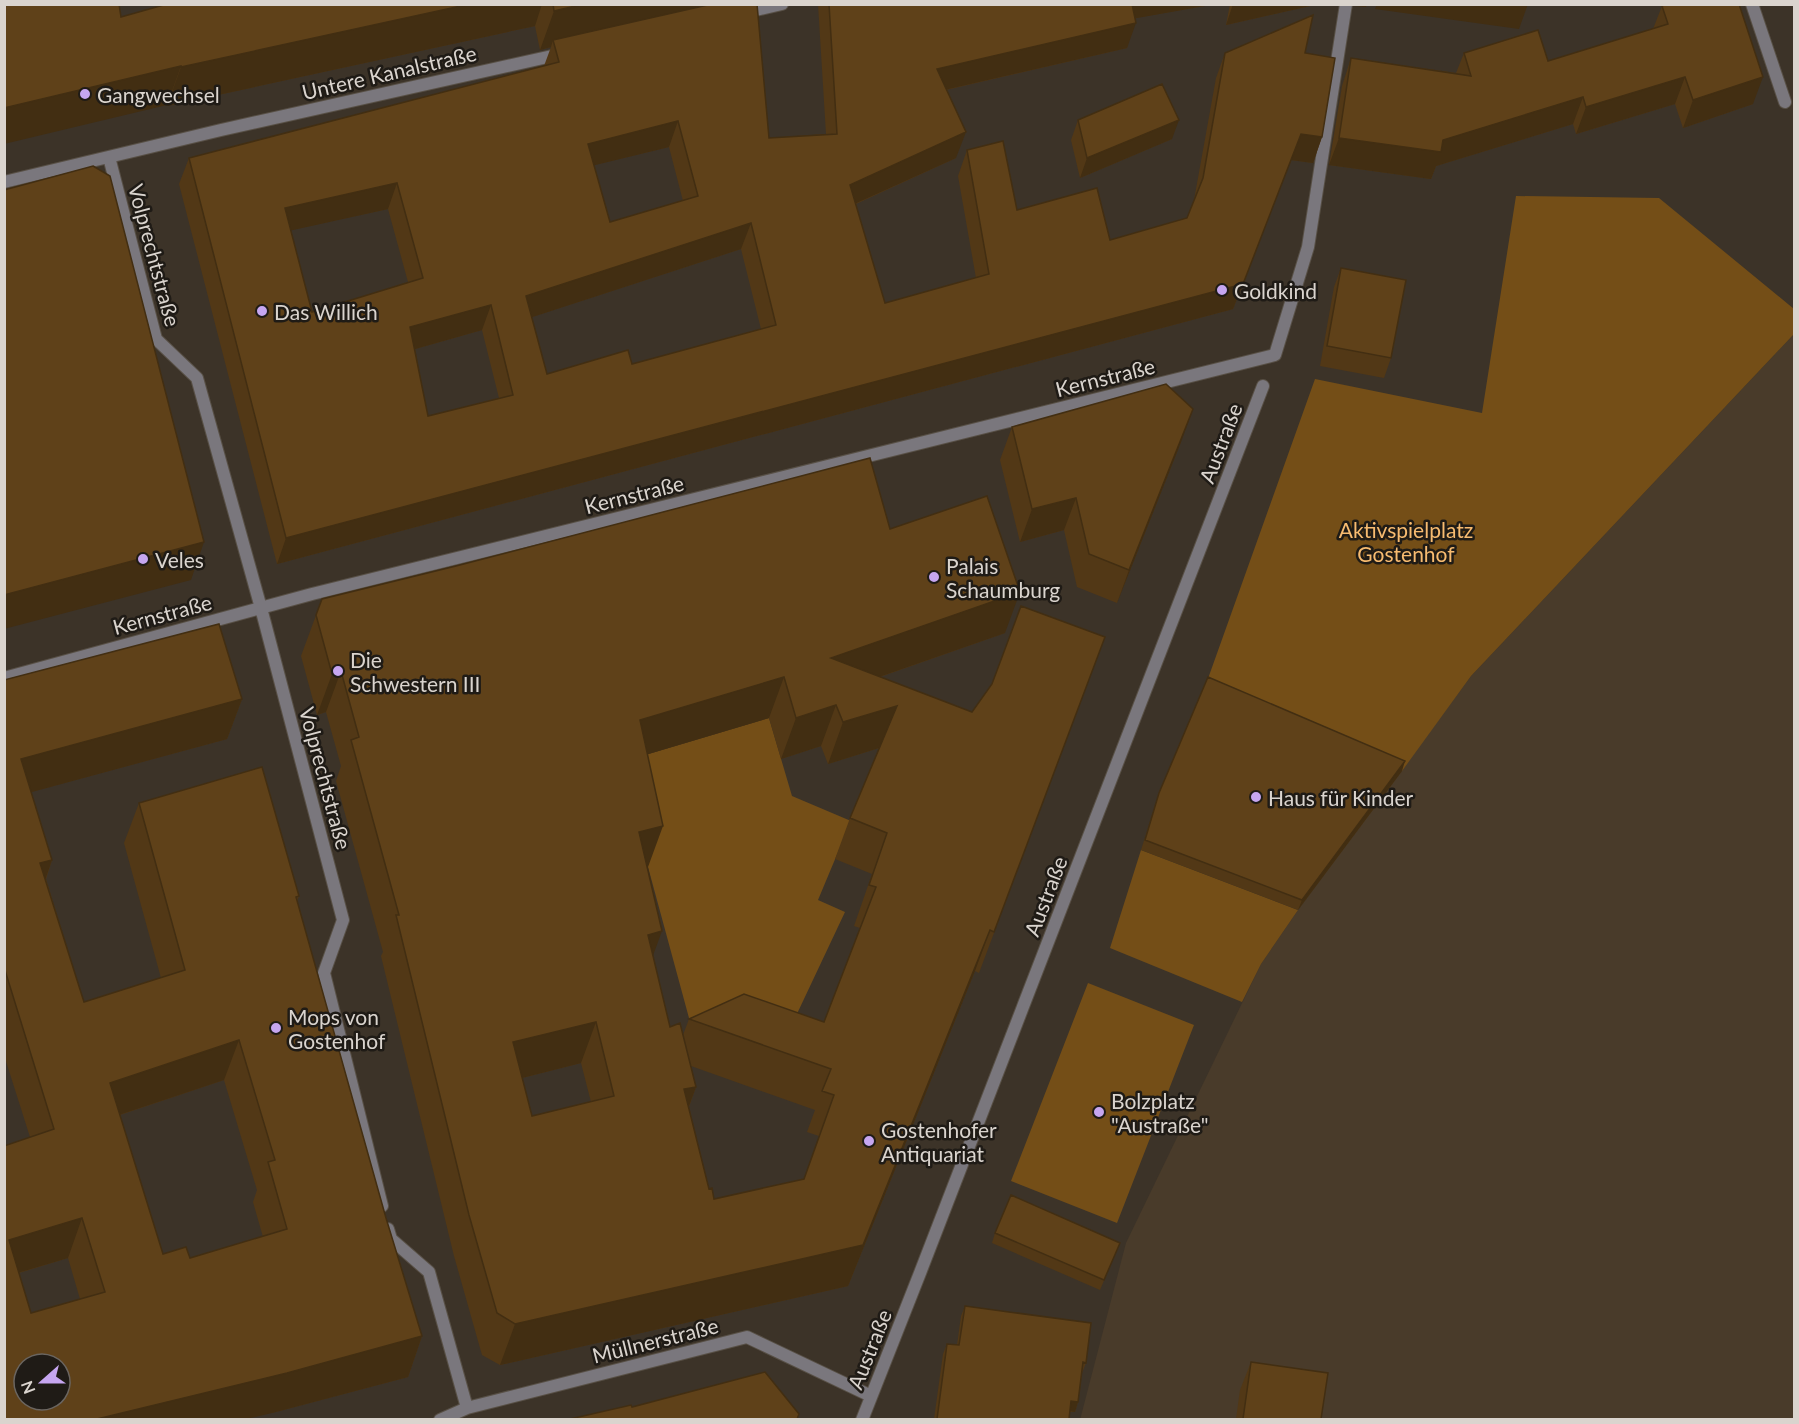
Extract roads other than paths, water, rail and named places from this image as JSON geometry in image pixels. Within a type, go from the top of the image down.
[{"type":"street","name":"Kernstraße","points":[[4,678],[261,608],[1275,355],[1308,247],[1346,4]]},
{"type":"street","points":[[1752,4],[1785,102]]},
{"type":"street","points":[[726,17],[776,5]]},
{"type":"street","name":"Untere Kanalstraße","points":[[4,182],[220,130],[577,50]]},
{"type":"street","name":"Volprechtstraße","points":[[109,157],[156,339],[197,378],[261,608],[343,920],[324,973],[390,1239],[429,1272],[467,1408]]},
{"type":"street","name":"Austraße","points":[[862,1419],[1263,386]]},
{"type":"street","name":"Müllnerstraße","points":[[440,1419],[467,1408],[747,1337],[871,1396]]},
{"type":"place","name":"Gangwechsel","points":[[85,94]]},
{"type":"place","name":"Goldkind","points":[[1222,290]]},
{"type":"place","name":"Das Willich","points":[[262,311]]},
{"type":"place","name":"Veles","points":[[143,559]]},
{"type":"place","name":"Palais Schaumburg","points":[[934,577]]},
{"type":"place","name":"Die Schwestern III","points":[[338,671]]},
{"type":"place","name":"Haus für Kinder","points":[[1256,797]]},
{"type":"place","name":"Mops von Gostenhof","points":[[276,1028]]},
{"type":"place","name":"Bolzplatz \"Austraße\"","points":[[1099,1112]]},
{"type":"place","name":"Gostenhofer Antiquariat","points":[[869,1141]]},
{"type":"park label","name":"Aktivspielplatz Gostenhof","points":[[1406,541]]}]
